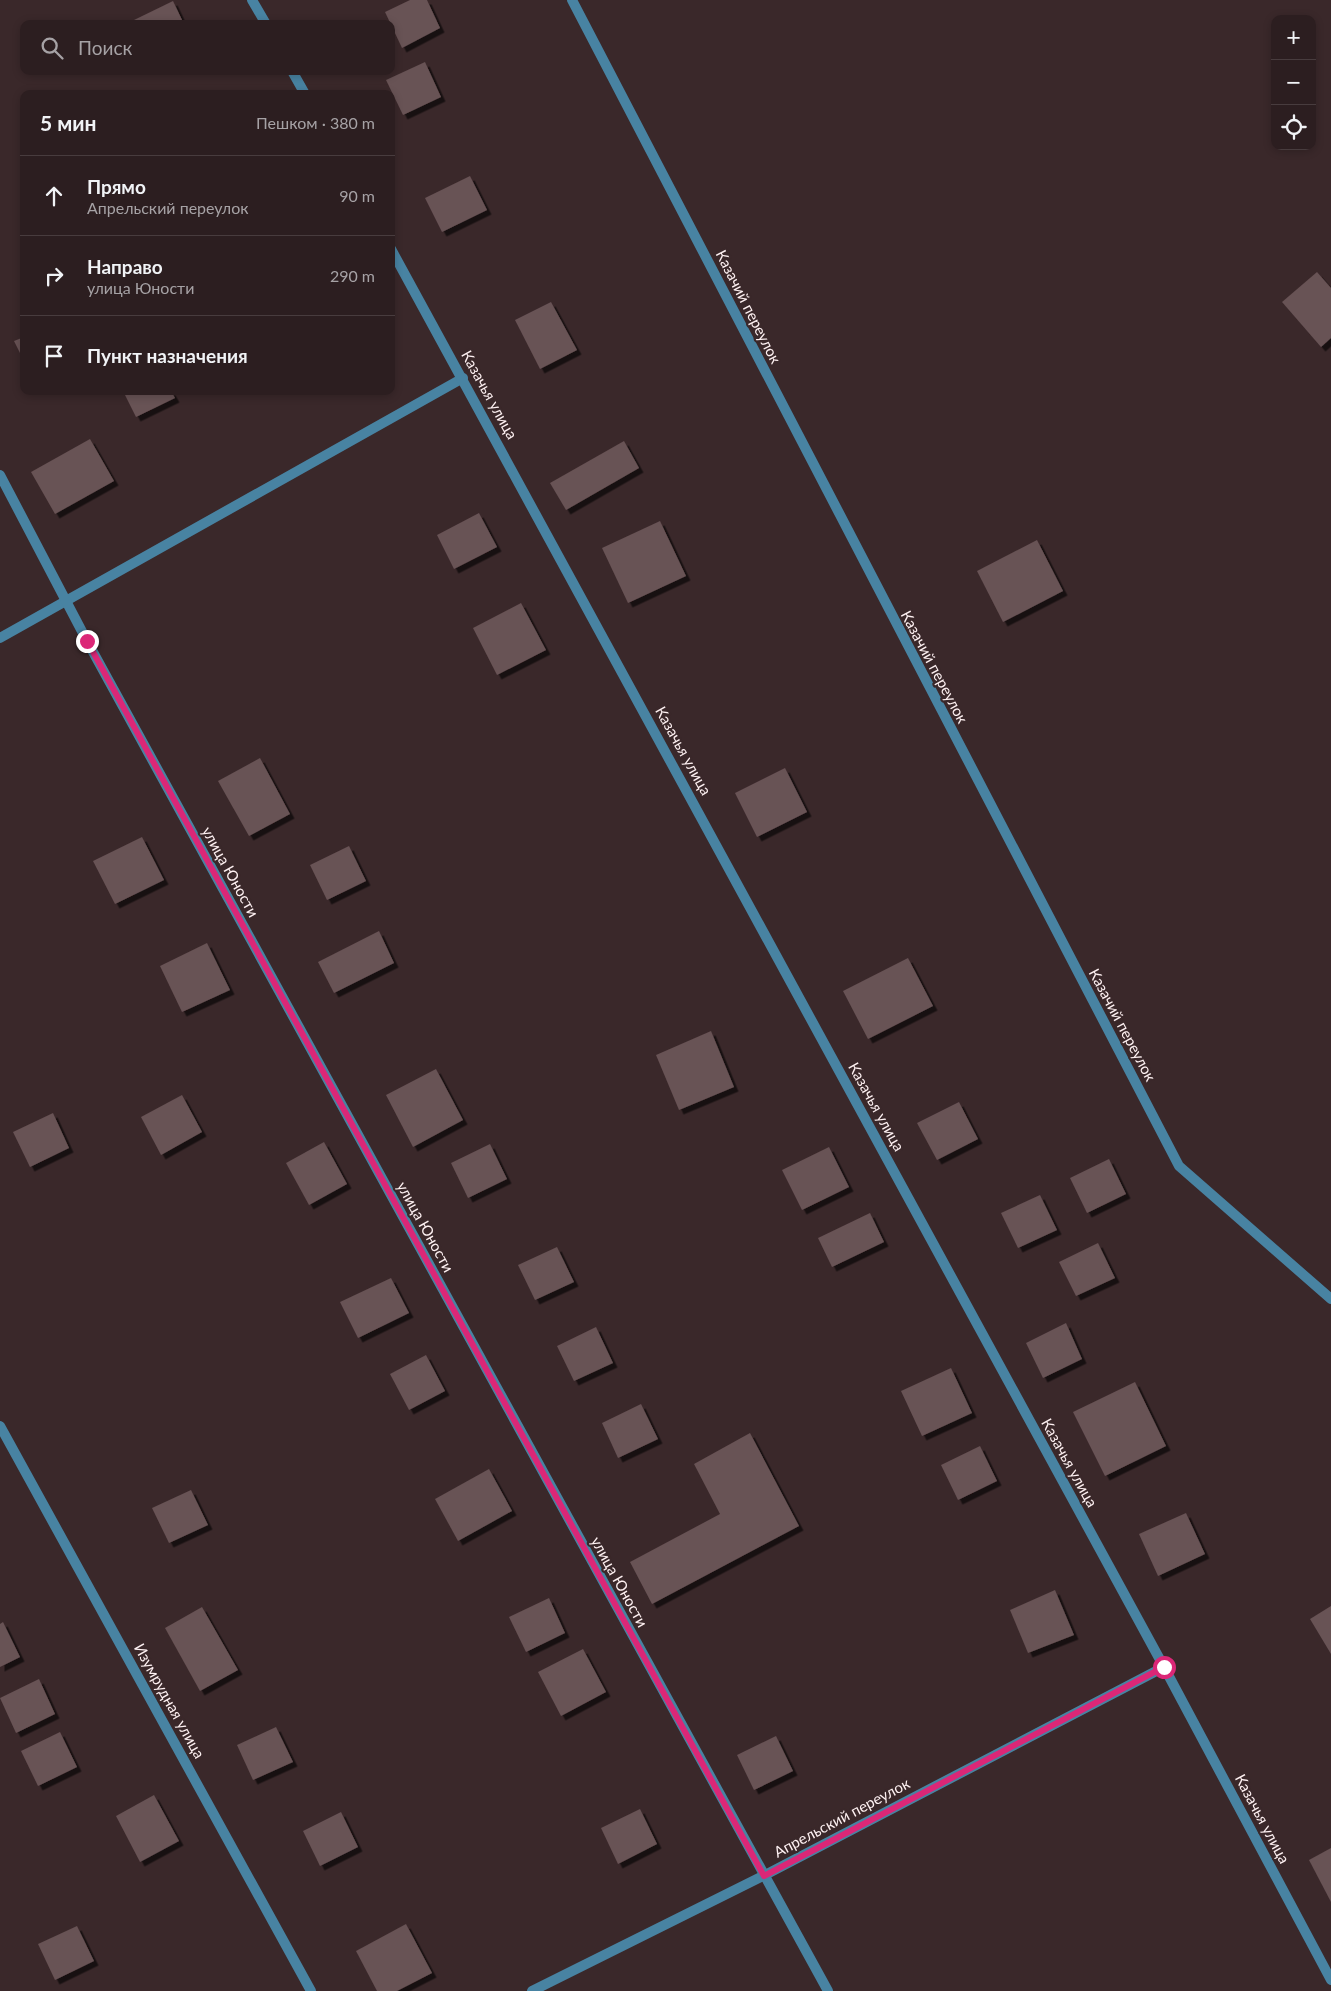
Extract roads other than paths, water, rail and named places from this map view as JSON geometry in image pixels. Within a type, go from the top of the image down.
[{"type":"street","points":[[252,0],[264,20]]},
{"type":"street","name":"Казачий переулок","points":[[572,0],[1178,1166],[1331,1299]]},
{"type":"street","points":[[294,75],[303,90]]},
{"type":"street","name":"Казачья улица","points":[[395,256],[1164,1667],[1331,1980]]},
{"type":"street","points":[[0,638],[463,378]]},
{"type":"street","name":"улица Юности","points":[[0,475],[66,600],[828,1991]]},
{"type":"street","name":"Изумрудная улица","points":[[0,1426],[311,1991]]},
{"type":"street","name":"Апрельский переулок","points":[[532,1991],[764,1876],[1164,1667]]}]
